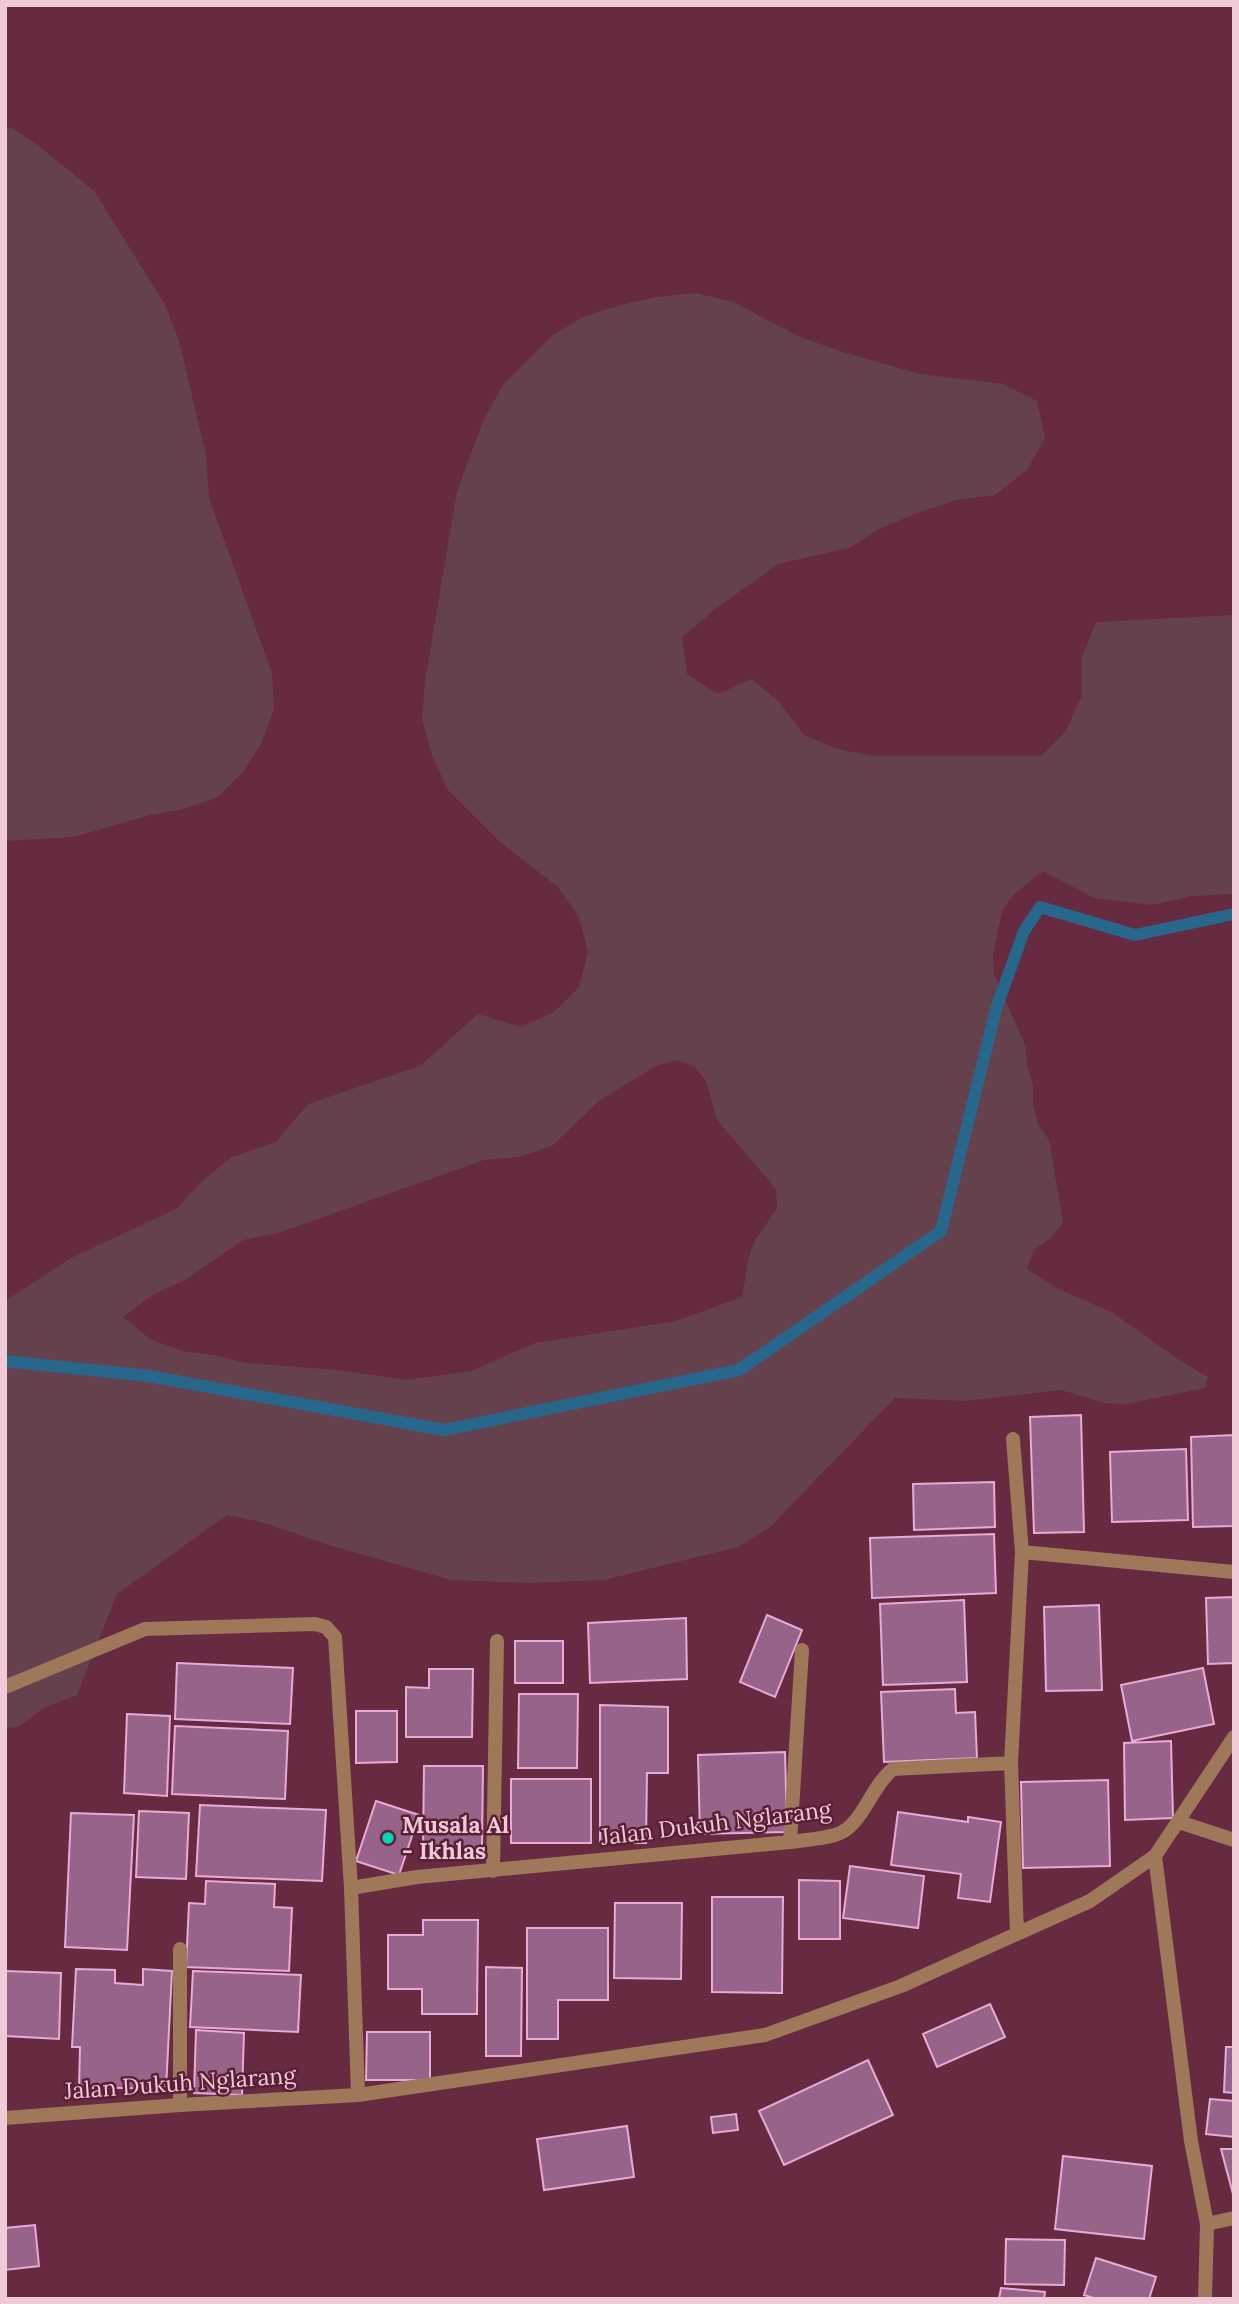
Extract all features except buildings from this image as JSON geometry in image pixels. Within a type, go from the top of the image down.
[{"type":"street","points":[[1013,1439],[1022,1552],[1011,1763],[1017,1934]]},
{"type":"street","points":[[1022,1552],[1234,1572]]},
{"type":"street","points":[[5,1687],[145,1629],[315,1624],[326,1627],[335,1637],[351,1888],[358,2095]]},
{"type":"street","points":[[493,1871],[498,1641]]},
{"type":"street","points":[[790,1842],[802,1650]]},
{"type":"street","name":"Jalan Dukuh Nglarang","points":[[5,2118],[358,2095],[765,2035],[901,1986],[1090,1901],[1155,1856],[1234,1737]]},
{"type":"street","name":"Jalan Dukuh Nglarang","points":[[351,1888],[417,1877],[790,1842],[837,1835],[851,1826],[881,1778],[892,1769],[1011,1763]]},
{"type":"street","points":[[1179,1822],[1234,1840]]},
{"type":"street","points":[[1155,1856],[1191,2141],[1207,2224],[1205,2299]]},
{"type":"street","points":[[180,1949],[180,2105]]},
{"type":"street","points":[[1207,2224],[1234,2218]]},
{"type":"shaded area","points":[[5,127],[12,128],[40,147],[95,192],[164,303],[179,340],[206,456],[209,498],[272,673],[274,709],[261,744],[243,772],[218,797],[184,809],[150,815],[74,837],[5,841]]},
{"type":"shaded area","points":[[696,293],[733,302],[800,337],[843,352],[920,374],[1003,384],[1037,401],[1045,438],[1027,470],[995,495],[957,500],[881,528],[849,548],[778,564],[714,610],[682,637],[687,674],[718,694],[752,679],[779,702],[804,735],[837,749],[874,756],[1041,756],[1066,731],[1082,695],[1082,657],[1096,622],[1234,615],[1234,894],[1192,896],[1152,905],[1094,898],[1043,871],[1013,895],[1002,911],[993,955],[994,974],[1026,1047],[1027,1066],[1033,1085],[1033,1105],[1038,1124],[1049,1140],[1063,1223],[1050,1239],[1034,1250],[1027,1269],[1059,1289],[1113,1313],[1179,1360],[1208,1377],[1205,1388],[1126,1404],[1105,1403],[1061,1390],[966,1401],[895,1398],[770,1527],[738,1547],[604,1580],[531,1583],[451,1580],[329,1545],[261,1522],[227,1515],[117,1594],[77,1695],[45,1707],[18,1727],[5,1728],[5,1301],[71,1258],[176,1209],[203,1180],[232,1157],[276,1142],[308,1104],[420,1066],[478,1014],[521,1027],[554,1012],[579,987],[588,952],[579,917],[558,887],[500,842],[448,790],[432,756],[422,719],[425,682],[457,491],[484,419],[503,385],[553,335],[583,317],[656,297]],"holes":[[[678,1060],[695,1067],[706,1081],[717,1120],[776,1189],[777,1208],[756,1239],[749,1256],[742,1297],[676,1321],[535,1343],[471,1371],[407,1380],[338,1370],[247,1363],[182,1351],[150,1339],[123,1317],[154,1294],[185,1280],[243,1240],[278,1233],[484,1160],[518,1157],[552,1146],[600,1100],[658,1065]]]},
{"type":"waterway","points":[[5,1361],[149,1376],[444,1430],[739,1370],[941,1231],[996,1009],[1024,931],[1040,907],[1135,935],[1234,914]]},
{"type":"place","name":"Musala Al - Ikhlas","points":[[388,1838]]}]
